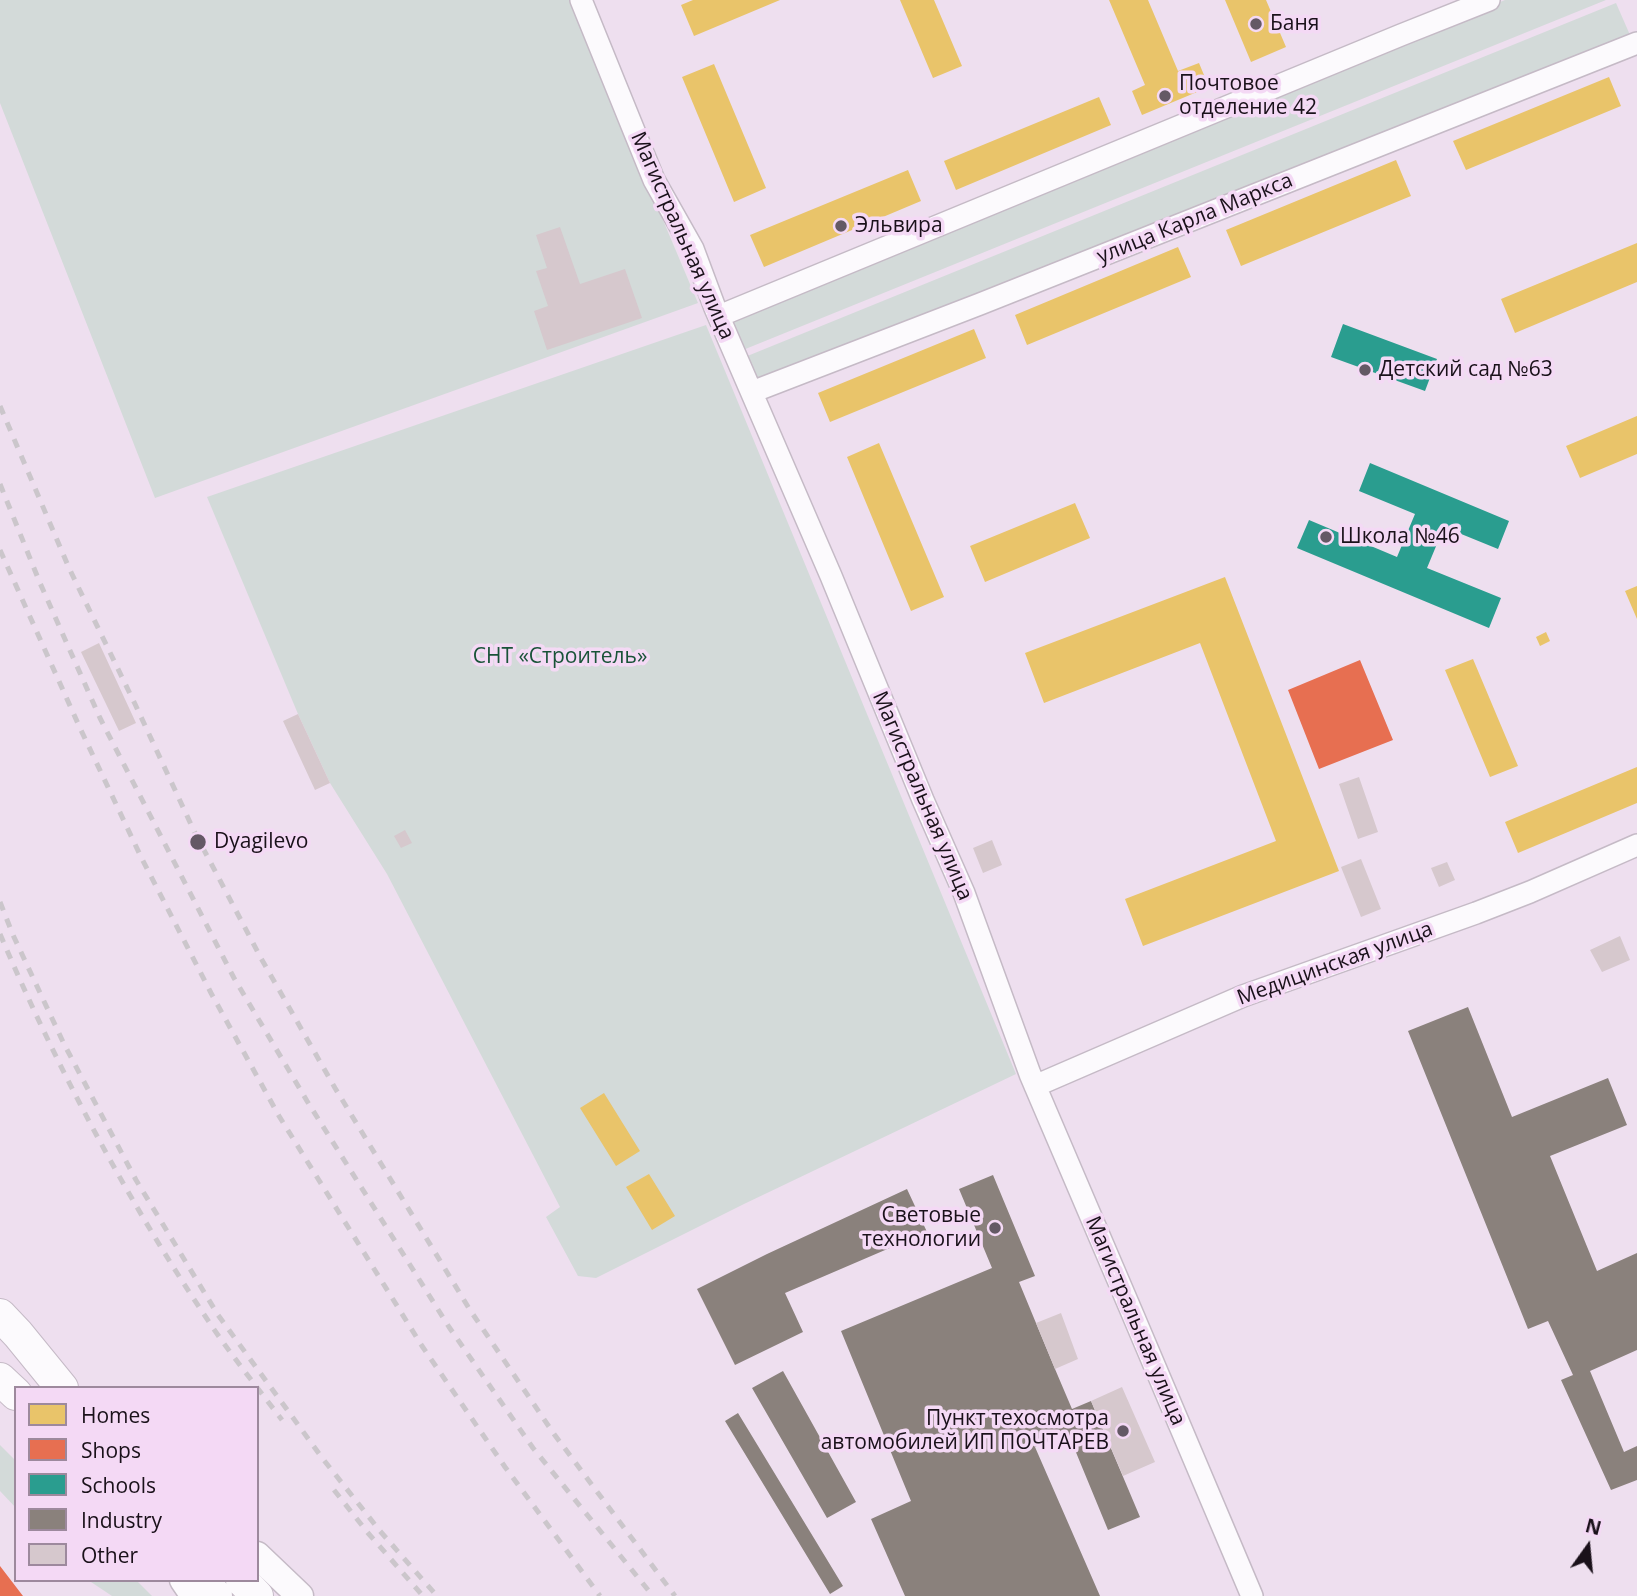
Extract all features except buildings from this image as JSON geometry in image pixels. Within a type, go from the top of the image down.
[{"type":"highway","points":[[9,1325],[60,1386]]},
{"type":"highway","points":[[0,1379],[14,1392]]},
{"type":"highway","points":[[203,1582],[216,1596]]},
{"type":"highway","points":[[244,1582],[257,1596]]},
{"type":"main road","points":[[9,1325],[77,1386]]},
{"type":"main road","points":[[259,1557],[300,1596]]},
{"type":"street","name":"Магистральная улица","points":[[581,0],[654,180],[693,248],[719,316],[831,576],[964,893],[1035,1086],[1252,1596]]},
{"type":"street","points":[[719,316],[1489,0]]},
{"type":"street","name":"улица Карла Маркса","points":[[752,392],[1637,43]]},
{"type":"street","name":"Медицинская улица","points":[[1035,1086],[1243,996],[1497,904],[1637,845]]},
{"type":"green space","points":[[0,0],[570,0],[698,303],[155,498],[0,103]]},
{"type":"green space","points":[[1505,0],[1606,0],[738,352],[724,317]]},
{"type":"green space","points":[[1616,3],[1630,35],[754,391],[740,359]]},
{"type":"green space","name":"СНТ «Строитель»","points":[[706,325],[1016,1074],[596,1278],[578,1276],[546,1217],[560,1207],[387,874],[330,783],[298,714],[207,497]]},
{"type":"green space","points":[[0,1445],[14,1459],[14,1506],[0,1491]]},
{"type":"green space","points":[[91,1582],[138,1582],[152,1596],[112,1596]]},
{"type":"railway","points":[[0,406],[69,568],[195,833],[262,960],[335,1088],[470,1310],[554,1434],[675,1596]]},
{"type":"railway","points":[[0,484],[40,583],[100,718],[234,978],[307,1101],[449,1327],[533,1448],[653,1596]]},
{"type":"railway","points":[[0,550],[142,859],[211,993],[279,1116],[422,1346],[505,1467],[600,1596]]},
{"type":"railway","points":[[0,902],[64,1044],[136,1180],[218,1315],[323,1459],[380,1531],[437,1596]]},
{"type":"railway","points":[[0,934],[45,1034],[122,1181],[209,1322],[256,1386]]},
{"type":"railway","points":[[259,1390],[282,1420]]},
{"type":"railway","points":[[334,1490],[423,1596]]},
{"type":"place","name":"Баня","points":[[1256,24]]},
{"type":"place","name":"Почтовое отделение 42","points":[[1165,96]]},
{"type":"place","name":"Эльвира","points":[[841,226]]},
{"type":"place","name":"Детский сад №63","points":[[1365,370]]},
{"type":"place","name":"Школа №46","points":[[1326,537]]},
{"type":"place","name":"Dyagilevo","points":[[198,842]]},
{"type":"place","name":"Световые технологии","points":[[995,1228]]},
{"type":"place","name":"Пункт техосмотра автомобилей ИП ПОЧТАРЕВ","points":[[1123,1431]]}]
